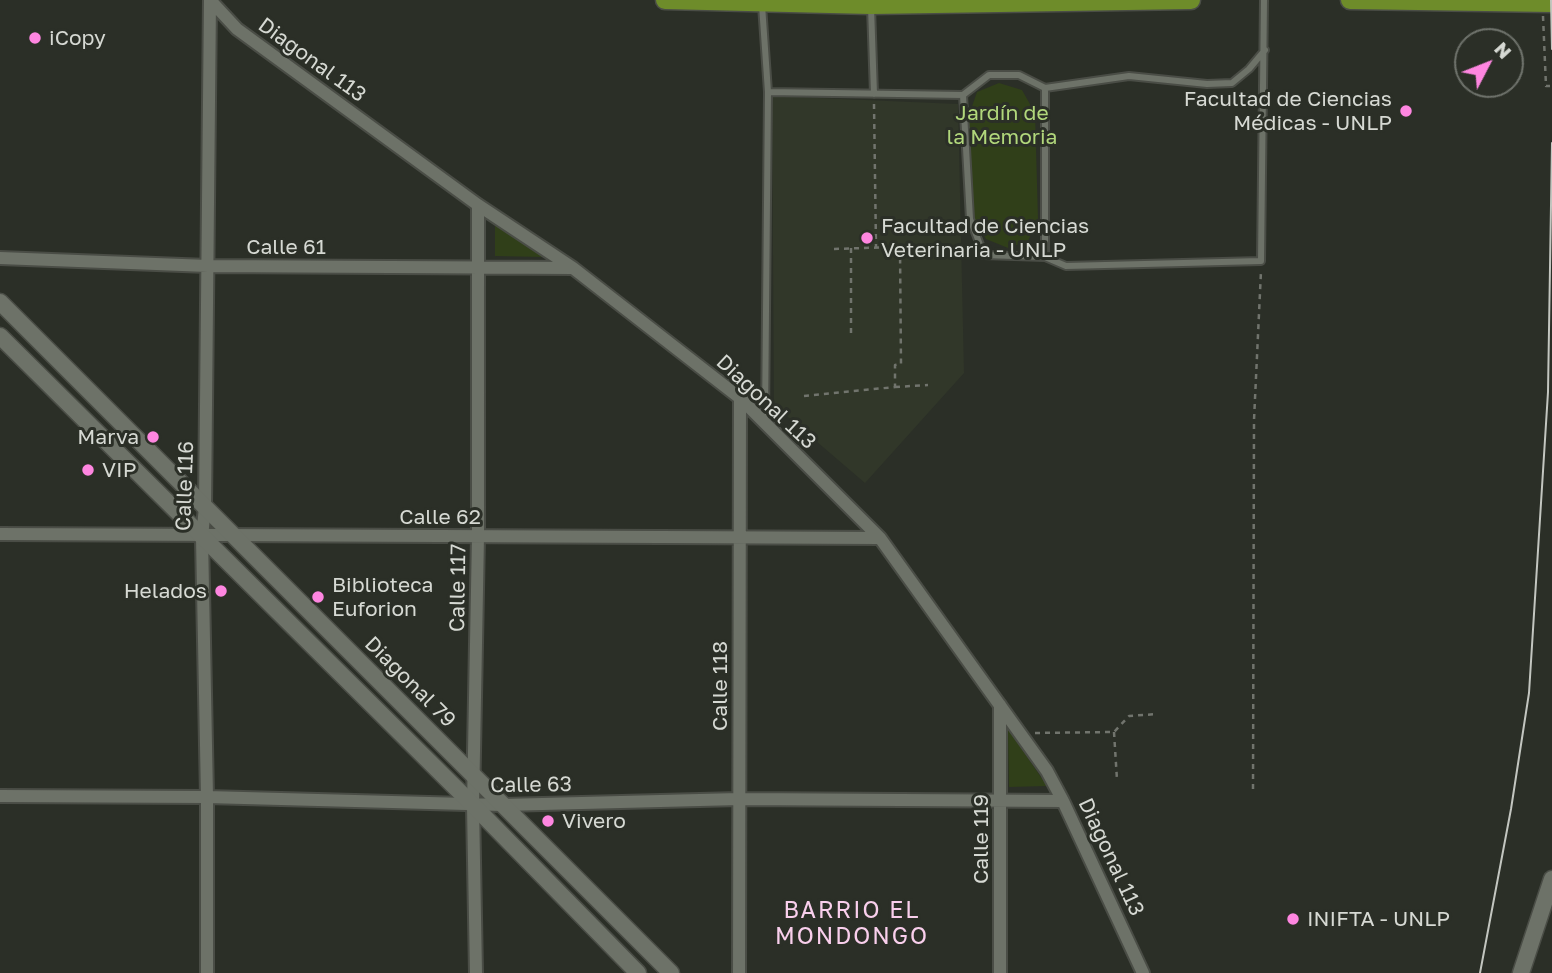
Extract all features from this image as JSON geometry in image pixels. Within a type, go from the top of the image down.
[{"type":"main road","points":[[665,0],[762,3],[1191,0]]},
{"type":"main road","points":[[1350,0],[1547,3]]},
{"type":"main road","name":"Diagonal 79","points":[[0,302],[671,973]]},
{"type":"main road","name":"Diagonal 79","points":[[0,336],[473,805],[638,973]]},
{"type":"main road","points":[[1521,973],[1552,879]]},
{"type":"street","name":"Diagonal 113","points":[[210,0],[237,29],[478,205],[573,268],[740,398],[880,538],[1047,771],[1143,973]]},
{"type":"street","name":"Calle 116","points":[[207,973],[202,537],[205,507],[210,0]]},
{"type":"street","name":"Calle 117","points":[[476,973],[473,805],[478,536],[478,205]]},
{"type":"street","name":"Calle 61","points":[[0,258],[208,266],[573,268]]},
{"type":"street","name":"Calle 118","points":[[739,973],[740,398]]},
{"type":"street","name":"Calle 62","points":[[0,534],[880,538]]},
{"type":"street","name":"Calle 119","points":[[1000,705],[1000,973]]},
{"type":"street","name":"Calle 63","points":[[0,796],[207,797],[473,805],[739,799],[1063,801]]},
{"type":"lane","points":[[964,95],[970,219],[984,255],[1045,257],[1066,266],[1261,261],[1264,0]]},
{"type":"lane","points":[[762,3],[768,92],[765,424]]},
{"type":"lane","points":[[871,3],[874,94]]},
{"type":"lane","points":[[768,92],[964,95],[989,75],[1019,75],[1045,88],[1129,76],[1207,84],[1232,83],[1249,69],[1265,50]]},
{"type":"lane","points":[[1045,88],[1045,257]]},
{"type":"path","points":[[1547,3],[1546,86],[1550,86]]},
{"type":"path","points":[[874,94],[876,247]]},
{"type":"path","points":[[834,249],[926,246]]},
{"type":"path","points":[[895,387],[895,365],[901,363],[900,247]]},
{"type":"path","points":[[851,248],[851,338]]},
{"type":"path","points":[[1253,789],[1254,420],[1261,261]]},
{"type":"path","points":[[804,396],[928,385]]},
{"type":"path","points":[[1021,734],[1114,732],[1129,716],[1157,714]]},
{"type":"path","points":[[1114,732],[1117,780]]},
{"type":"shaded area","name":"Facultad de Ciencias Veterinaria - UNLP","points":[[772,96],[958,104],[964,373],[865,483],[774,405]]},
{"type":"green space","name":"Jardín de la Memoria","points":[[999,83],[1022,90],[1035,113],[1038,219],[1028,241],[1008,248],[986,239],[973,218],[968,118],[977,92]]},
{"type":"green space","points":[[495,225],[544,257],[495,256]]},
{"type":"green space","points":[[1008,729],[1047,786],[1009,787]]},
{"type":"tram line","points":[[1551,0],[1552,49]]},
{"type":"tram line","points":[[1480,973],[1511,809],[1529,693],[1548,392],[1552,143]]},
{"type":"place","name":"iCopy","points":[[35,38]]},
{"type":"place","name":"Facultad de Ciencias Médicas - UNLP","points":[[1406,111]]},
{"type":"place","name":"Facultad de Ciencias Veterinaria - UNLP","points":[[867,238]]},
{"type":"place","name":"Marva","points":[[153,437]]},
{"type":"place","name":"VIP","points":[[88,470]]},
{"type":"place","name":"Helados","points":[[221,591]]},
{"type":"place","name":"Biblioteca Euforion","points":[[318,597]]},
{"type":"place","name":"Vivero","points":[[548,821]]},
{"type":"place","name":"INIFTA - UNLP","points":[[1293,919]]},
{"type":"district","name":"BARRIO EL MONDONGO","points":[[852,924]]}]
